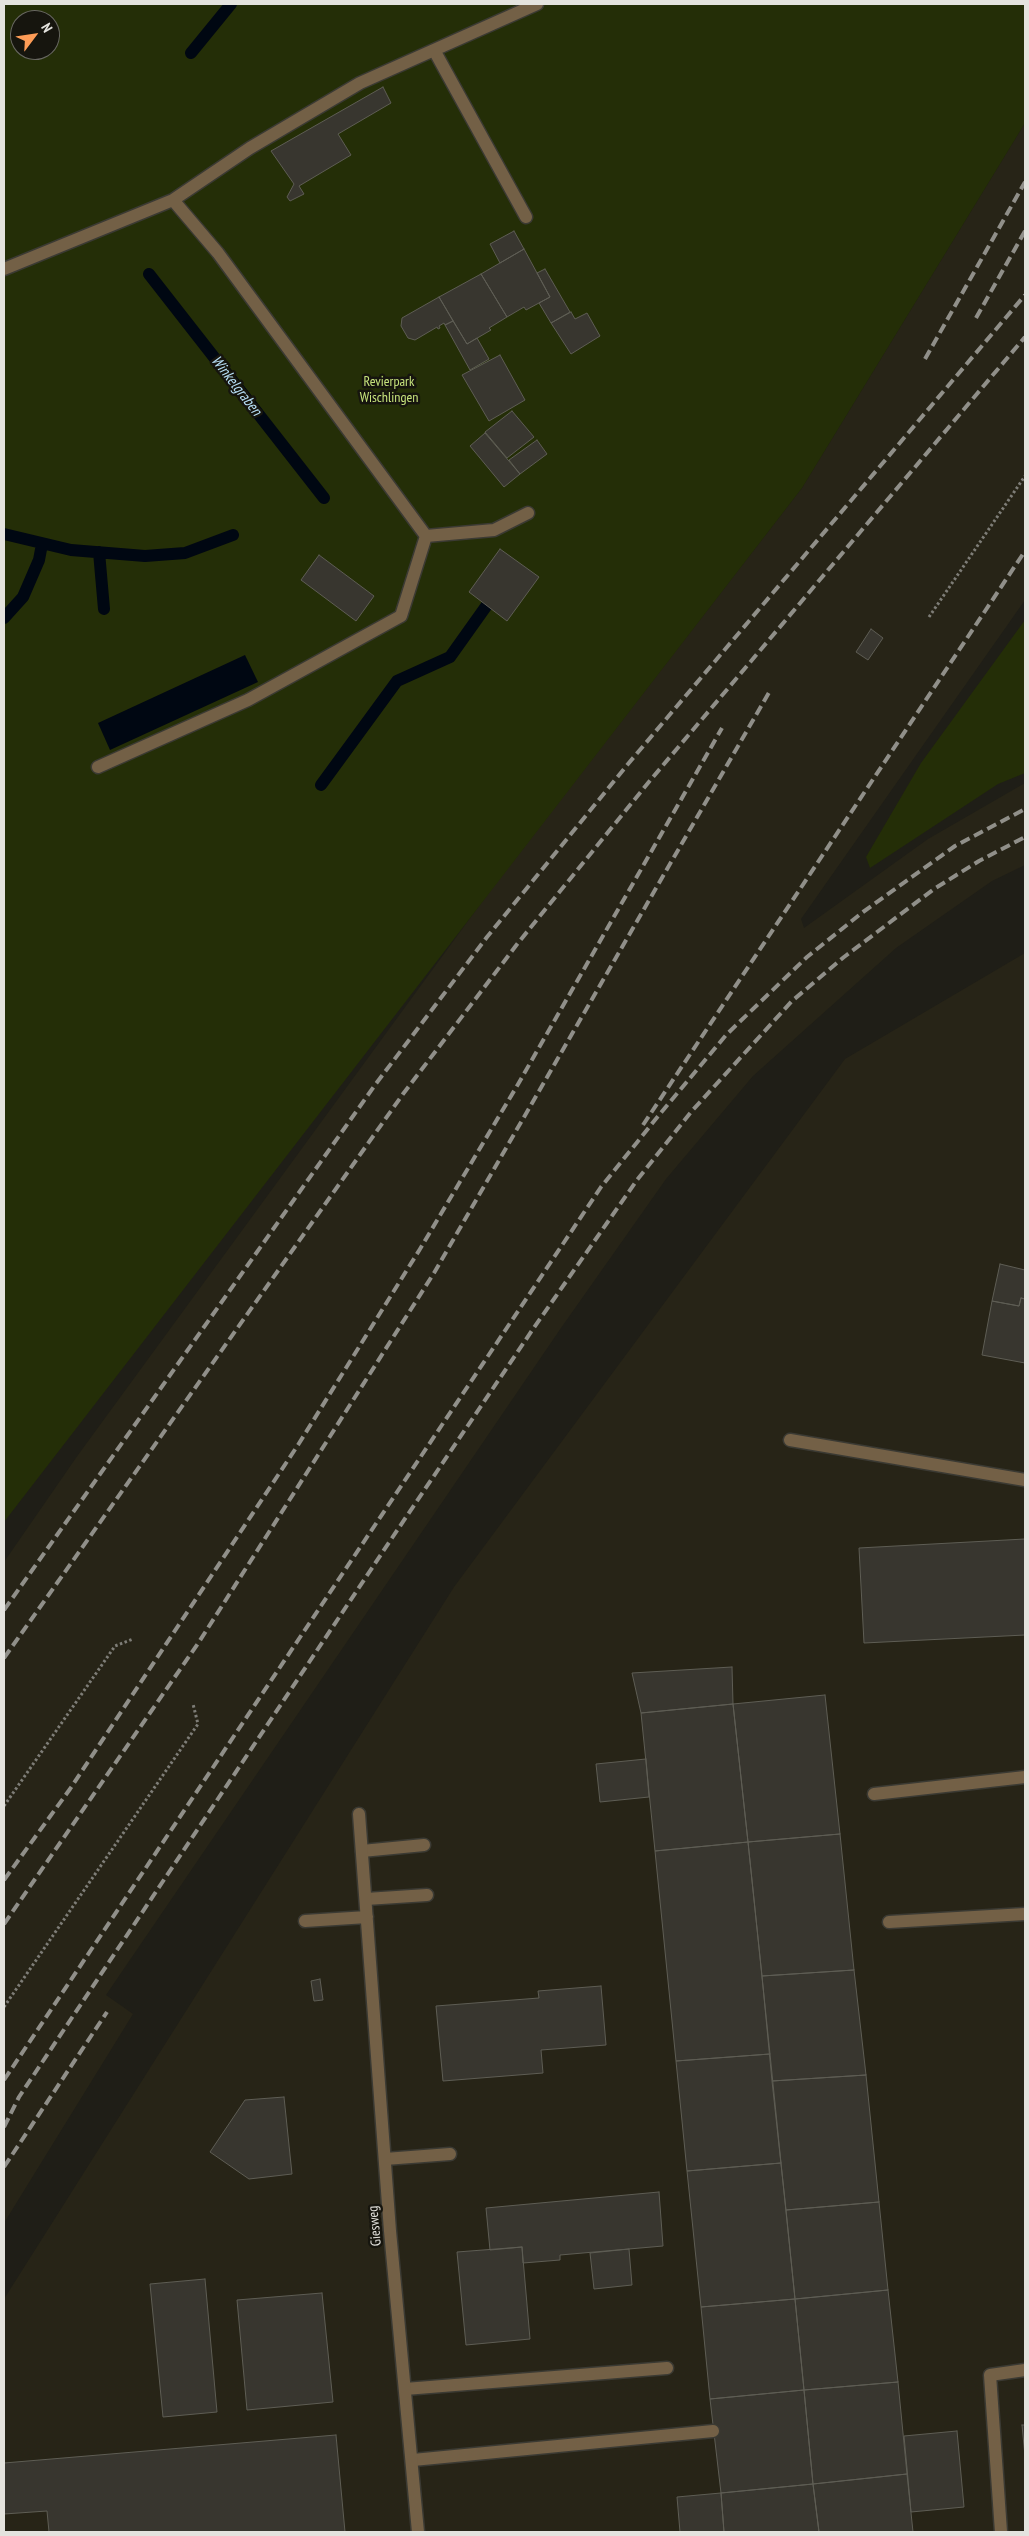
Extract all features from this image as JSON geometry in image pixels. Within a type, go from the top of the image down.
[{"type":"street","points":[[4,269],[173,200],[250,148],[360,83],[538,4]]},
{"type":"street","points":[[434,50],[526,217]]},
{"type":"street","points":[[173,200],[218,253],[426,536]]},
{"type":"street","points":[[426,536],[494,530],[528,513]]},
{"type":"street","points":[[98,767],[248,700],[401,616],[426,536]]},
{"type":"street","points":[[790,1440],[1025,1480]]},
{"type":"street","points":[[874,1794],[1025,1777]]},
{"type":"street","name":"Giesweg","points":[[359,1814],[385,2159],[418,2532]]},
{"type":"street","points":[[362,1851],[424,1845]]},
{"type":"street","points":[[366,1900],[428,1895]]},
{"type":"street","points":[[889,1922],[1025,1914]]},
{"type":"street","points":[[305,1921],[367,1917]]},
{"type":"street","points":[[385,2159],[450,2154]]},
{"type":"street","points":[[405,2389],[667,2368]]},
{"type":"street","points":[[1001,2532],[990,2374],[1025,2370]]},
{"type":"street","points":[[413,2460],[713,2431]]},
{"type":"path","points":[[930,617],[1025,476]]},
{"type":"path","points":[[4,1806],[115,1646],[133,1639]]},
{"type":"path","points":[[4,2007],[198,1724],[193,1704]]},
{"type":"shaded area","points":[[1025,123],[1025,600],[801,919],[804,928],[928,839],[1025,783],[1025,865],[992,881],[896,948],[753,1076],[666,1179],[561,1328],[106,1995],[133,2014],[4,2223],[4,1562],[78,1455],[487,895],[802,488]]},
{"type":"shaded area","points":[[245,655],[258,682],[110,750],[98,723]]},
{"type":"shaded area","points":[[1025,953],[1025,2532],[4,2532],[4,2299],[454,1587],[845,1059]]},
{"type":"green space","name":"Revierpark Wischlingen","points":[[4,4],[1025,4],[1025,123],[802,488],[4,1522]]},
{"type":"green space","points":[[1025,620],[1025,773],[998,784],[870,868],[866,857],[921,763]]},
{"type":"building","points":[[383,87],[391,103],[338,134],[351,155],[299,186],[304,194],[290,201],[287,197],[294,184],[271,151]]},
{"type":"building","points":[[514,231],[524,249],[500,263],[490,244]]},
{"type":"building","points":[[524,249],[550,297],[526,310],[524,307],[507,317],[481,274]]},
{"type":"building","points":[[545,269],[570,312],[551,323],[539,303],[550,297],[537,273]]},
{"type":"building","points":[[481,274],[507,317],[489,328],[491,330],[467,344],[439,297]]},
{"type":"building","points":[[439,297],[453,321],[445,325],[444,323],[439,326],[440,328],[438,329],[437,327],[415,340],[408,338],[401,326],[402,318]]},
{"type":"building","points":[[571,312],[575,319],[587,313],[600,336],[571,354],[551,323]]},
{"type":"building","points":[[453,321],[467,344],[477,338],[489,359],[470,370],[445,325]]},
{"type":"building","points":[[500,355],[525,400],[489,421],[462,375]]},
{"type":"building","points":[[512,411],[534,437],[507,458],[485,432]]},
{"type":"building","points":[[485,433],[520,474],[504,487],[470,446]]},
{"type":"building","points":[[537,440],[547,454],[520,474],[509,460]]},
{"type":"building","points":[[500,549],[539,577],[507,621],[469,592]]},
{"type":"building","points":[[319,555],[374,596],[356,621],[301,580]]},
{"type":"building","points":[[871,629],[883,638],[868,660],[856,652]]},
{"type":"building","points":[[1000,1264],[1025,1270],[1025,1299],[1021,1298],[1019,1306],[992,1301]]},
{"type":"building","points":[[1021,1298],[1025,1299],[1025,1363],[982,1355],[992,1301],[1019,1306]]},
{"type":"building","points":[[1025,1539],[1025,1635],[864,1643],[859,1548]]},
{"type":"building","points":[[732,1667],[733,1704],[641,1713],[632,1673]]},
{"type":"building","points":[[825,1695],[840,1834],[748,1842],[733,1704]]},
{"type":"building","points":[[733,1704],[748,1842],[655,1851],[641,1713]]},
{"type":"building","points":[[646,1759],[649,1797],[600,1802],[596,1764]]},
{"type":"building","points":[[840,1834],[854,1970],[762,1976],[748,1842]]},
{"type":"building","points":[[748,1842],[770,2054],[676,2061],[655,1851]]},
{"type":"building","points":[[854,1970],[866,2075],[772,2081],[762,1976]]},
{"type":"building","points":[[320,1979],[323,2000],[314,2001],[311,1981]]},
{"type":"building","points":[[601,1986],[606,2045],[541,2050],[543,2073],[443,2081],[436,2006],[539,1998],[538,1991]]},
{"type":"building","points":[[770,2054],[781,2163],[687,2171],[676,2061]]},
{"type":"building","points":[[866,2075],[879,2202],[786,2210],[772,2081]]},
{"type":"building","points":[[284,2097],[292,2174],[249,2179],[210,2152],[245,2100]]},
{"type":"building","points":[[781,2163],[795,2299],[701,2307],[687,2171]]},
{"type":"building","points":[[659,2192],[663,2246],[560,2255],[560,2260],[523,2263],[522,2247],[490,2250],[486,2208]]},
{"type":"building","points":[[879,2202],[888,2290],[795,2299],[786,2210]]},
{"type":"building","points":[[522,2247],[530,2339],[466,2345],[457,2252]]},
{"type":"building","points":[[629,2249],[632,2285],[594,2289],[590,2253]]},
{"type":"building","points":[[205,2279],[217,2412],[163,2417],[150,2284]]},
{"type":"building","points":[[888,2290],[898,2382],[804,2390],[795,2299]]},
{"type":"building","points":[[322,2293],[333,2402],[247,2410],[237,2300]]},
{"type":"building","points":[[795,2299],[804,2390],[710,2399],[701,2307]]},
{"type":"building","points":[[898,2382],[907,2474],[813,2484],[804,2390]]},
{"type":"building","points":[[804,2390],[813,2484],[721,2493],[710,2399]]},
{"type":"building","points":[[1022,2425],[1025,2425],[1025,2456]]},
{"type":"building","points":[[957,2431],[964,2507],[911,2512],[904,2436]]},
{"type":"building","points":[[336,2435],[345,2532],[49,2532],[47,2511],[4,2514],[4,2463]]},
{"type":"building","points":[[907,2474],[913,2532],[819,2532],[813,2484]]},
{"type":"building","points":[[813,2484],[819,2532],[724,2532],[721,2493]]},
{"type":"building","points":[[721,2493],[724,2532],[680,2532],[677,2497]]},
{"type":"waterway","name":"Winkelgraben","points":[[191,53],[231,4]]},
{"type":"waterway","name":"Winkelgraben","points":[[149,274],[324,498]]},
{"type":"waterway","points":[[4,534],[71,550],[145,556],[185,553],[233,535]]},
{"type":"waterway","points":[[4,618],[23,597],[39,560],[42,544]]},
{"type":"waterway","points":[[99,552],[104,609]]},
{"type":"waterway","points":[[321,785],[397,681],[450,657],[487,605]]},
{"type":"railway","points":[[925,359],[1025,182]]},
{"type":"railway","points":[[976,318],[1025,231]]},
{"type":"railway","points":[[4,1610],[375,1085],[487,937],[628,764],[1025,295]]},
{"type":"railway","points":[[4,1658],[403,1094],[518,943],[648,783],[1025,337]]},
{"type":"railway","points":[[643,1125],[1025,551]]},
{"type":"railway","points":[[4,1924],[199,1642],[434,1273],[771,689]]},
{"type":"railway","points":[[4,1880],[70,1789],[298,1445],[420,1249],[517,1086],[722,728]]},
{"type":"railway","points":[[4,2080],[601,1187],[727,1034],[807,957],[863,912],[955,846],[1025,809]]},
{"type":"railway","points":[[4,2127],[19,2097],[392,1538],[533,1329],[637,1180],[691,1112],[792,1001],[844,957],[934,889],[979,861],[1025,837]]},
{"type":"railway","points":[[4,2167],[107,2012]]}]
